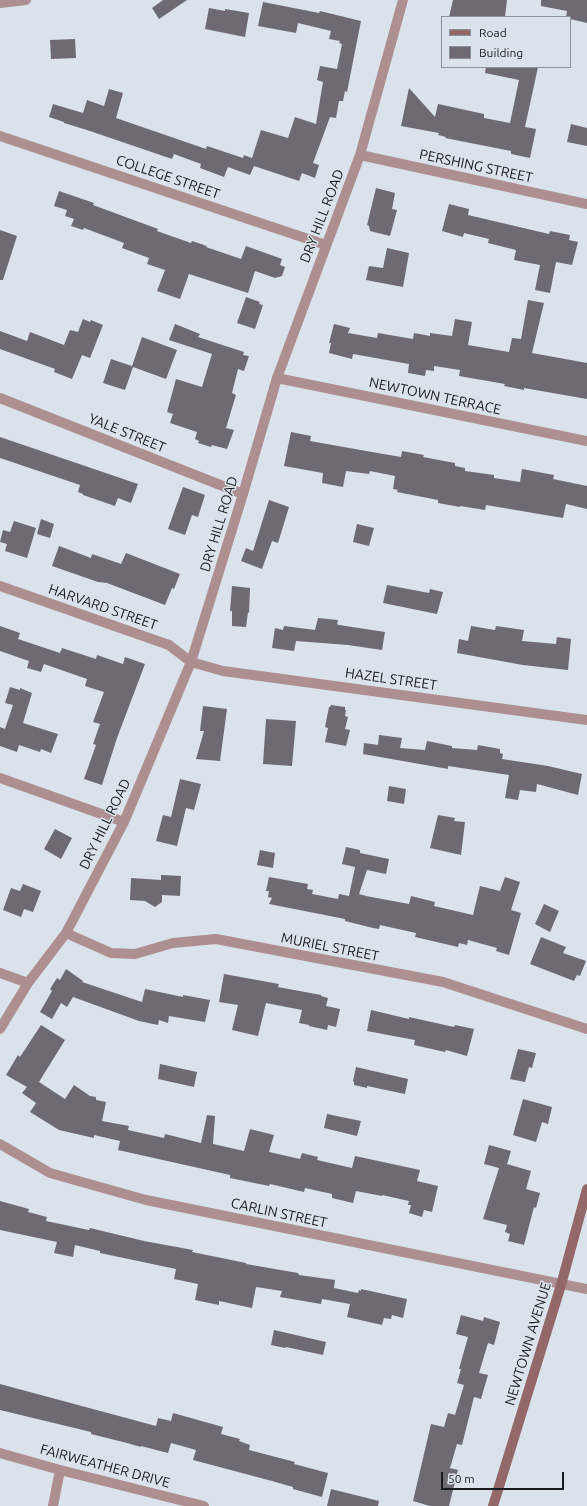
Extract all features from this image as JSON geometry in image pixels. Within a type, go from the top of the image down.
[{"type":"main road","name":"NEWTOWN AVENUE","points":[[492,1506],[561,1285],[587,1189]]},
{"type":"street","points":[[0,3],[26,0]]},
{"type":"street","name":"DRY HILL ROAD","points":[[0,1029],[28,983],[66,934],[124,822],[191,662],[277,378],[360,155],[403,0]]},
{"type":"street","name":"COLLEGE STREET","points":[[0,136],[326,245]]},
{"type":"street","name":"PERSHING STREET","points":[[360,155],[587,204]]},
{"type":"street","name":"NEWTOWN TERRACE","points":[[277,378],[587,441]]},
{"type":"street","name":"YALE STREET","points":[[0,398],[243,494]]},
{"type":"street","name":"HARVARD STREET","points":[[0,586],[169,645],[191,662]]},
{"type":"street","name":"HAZEL STREET","points":[[191,662],[223,671],[587,720]]},
{"type":"street","points":[[0,778],[124,822]]},
{"type":"street","name":"MURIEL STREET","points":[[66,934],[111,953],[135,954],[173,943],[216,939],[443,982],[587,1029]]},
{"type":"street","points":[[0,973],[28,983]]},
{"type":"street","name":"CARLIN STREET","points":[[0,1144],[50,1173],[146,1200],[561,1285],[587,1289]]},
{"type":"street","name":"FAIRWEATHER DRIVE","points":[[0,1453],[60,1470],[204,1506]]},
{"type":"street","points":[[53,1506],[60,1470]]},
{"type":"building","points":[[163,0],[187,0],[159,19],[152,8]]},
{"type":"building","points":[[453,0],[507,0],[505,16],[449,16]]},
{"type":"building","points":[[541,0],[587,0],[587,23],[571,19],[571,16],[566,16],[567,11],[541,6]]},
{"type":"building","points":[[263,2],[319,13],[320,11],[361,21],[347,92],[345,91],[343,101],[339,101],[336,118],[330,117],[313,163],[319,165],[315,178],[302,173],[299,181],[254,166],[250,175],[228,167],[224,177],[200,168],[201,164],[174,154],[172,159],[49,117],[53,104],[83,113],[87,100],[104,106],[109,89],[123,93],[116,118],[206,149],[207,146],[243,158],[244,155],[252,158],[261,130],[288,138],[295,117],[316,124],[323,82],[317,80],[320,66],[337,69],[342,44],[339,43],[340,41],[329,39],[331,31],[298,23],[296,33],[258,26]]},
{"type":"building","points":[[209,8],[249,13],[245,37],[205,29]]},
{"type":"building","points":[[75,39],[76,58],[51,59],[50,40]]},
{"type":"building","points":[[486,68],[538,68],[525,127],[536,129],[530,158],[511,154],[511,151],[445,138],[446,137],[438,135],[439,133],[401,126],[409,88],[435,117],[438,104],[484,114],[484,118],[510,123],[519,80],[485,73]]},
{"type":"building","points":[[571,124],[587,128],[587,146],[567,142]]},
{"type":"building","points":[[376,188],[395,193],[392,209],[397,210],[390,236],[370,231],[369,226],[367,225]]},
{"type":"building","points":[[59,191],[94,203],[93,205],[158,229],[157,231],[191,243],[192,241],[207,246],[206,247],[241,259],[246,246],[282,259],[280,265],[285,267],[282,276],[275,278],[255,271],[248,293],[189,274],[180,299],[157,291],[165,270],[147,264],[149,258],[122,248],[124,243],[84,228],[83,230],[71,226],[74,219],[65,216],[67,210],[54,206]]},
{"type":"building","points":[[449,204],[469,209],[468,215],[549,234],[550,231],[570,235],[569,240],[578,242],[572,265],[556,262],[550,293],[535,290],[540,265],[514,260],[516,250],[488,243],[489,239],[464,233],[463,237],[442,231]]},
{"type":"building","points":[[0,230],[17,236],[3,280],[0,280]]},
{"type":"building","points":[[387,248],[409,253],[403,287],[366,280],[369,266],[383,268]]},
{"type":"building","points":[[246,297],[260,302],[259,304],[263,305],[255,329],[237,323]]},
{"type":"building","points":[[528,300],[544,303],[532,353],[587,363],[587,399],[524,388],[524,390],[504,386],[505,384],[459,376],[460,370],[434,366],[434,371],[426,370],[425,376],[408,373],[409,364],[353,354],[352,359],[329,353],[331,343],[329,343],[334,324],[350,328],[348,333],[377,338],[378,333],[413,339],[414,333],[430,336],[430,333],[452,336],[455,319],[472,322],[468,345],[509,352],[512,338],[521,339]]},
{"type":"building","points":[[83,319],[90,322],[91,320],[103,325],[90,358],[82,355],[72,379],[54,372],[55,369],[0,349],[0,331],[27,341],[30,332],[64,345],[70,330],[78,332]]},
{"type":"building","points":[[175,324],[200,334],[198,337],[244,352],[243,355],[249,356],[244,371],[238,369],[232,393],[236,395],[226,428],[234,430],[227,449],[212,445],[211,447],[198,443],[199,441],[195,439],[197,432],[170,423],[173,414],[167,412],[176,379],[202,387],[212,354],[169,340]]},
{"type":"building","points":[[142,337],[177,350],[166,379],[133,367],[125,390],[103,383],[111,359],[132,366]]},
{"type":"building","points":[[291,432],[311,436],[310,441],[372,452],[401,457],[402,451],[424,455],[423,457],[455,463],[455,466],[465,468],[465,471],[494,475],[494,478],[520,482],[522,469],[554,475],[553,479],[587,486],[587,509],[566,504],[563,518],[486,505],[485,510],[460,507],[438,503],[438,500],[397,492],[398,490],[393,489],[395,476],[370,471],[369,474],[346,471],[343,487],[322,483],[323,473],[284,466]]},
{"type":"building","points":[[0,437],[138,484],[131,503],[118,498],[115,506],[78,492],[80,485],[0,458]]},
{"type":"building","points":[[183,487],[205,495],[198,517],[192,515],[185,535],[168,529]]},
{"type":"building","points":[[269,500],[289,507],[278,543],[272,541],[262,569],[241,561],[246,548],[253,551]]},
{"type":"building","points":[[41,519],[54,524],[50,538],[37,534]]},
{"type":"building","points":[[14,521],[36,528],[27,558],[5,551],[7,544],[0,542],[3,530],[10,532]]},
{"type":"building","points":[[357,524],[374,528],[369,546],[353,542]]},
{"type":"building","points":[[59,546],[91,558],[92,554],[121,564],[126,553],[180,574],[165,605],[107,583],[98,582],[52,566]]},
{"type":"building","points":[[387,585],[429,593],[430,589],[443,592],[437,614],[383,603]]},
{"type":"building","points":[[232,586],[250,588],[249,613],[248,612],[246,627],[232,626],[232,611],[230,611]]},
{"type":"building","points":[[318,618],[338,620],[337,624],[339,625],[385,632],[382,650],[348,645],[296,641],[294,651],[272,648],[275,628],[283,630],[284,626],[315,630]]},
{"type":"building","points":[[0,626],[20,633],[18,639],[60,653],[62,648],[96,659],[97,655],[123,664],[125,657],[145,664],[117,738],[102,785],[84,779],[96,745],[93,744],[100,724],[93,722],[104,692],[85,686],[87,679],[44,664],[41,672],[27,668],[29,661],[0,651]]},
{"type":"building","points":[[471,626],[495,630],[496,626],[524,630],[522,641],[556,644],[557,637],[571,639],[568,670],[523,665],[457,653],[459,639],[468,641]]},
{"type":"building","points":[[10,687],[20,690],[20,688],[32,693],[23,723],[58,734],[51,753],[41,749],[40,752],[19,745],[17,752],[0,746],[0,727],[5,729],[13,705],[5,703]]},
{"type":"building","points":[[331,705],[345,707],[345,716],[348,717],[345,729],[350,730],[346,746],[325,742],[328,728],[325,727],[329,707]]},
{"type":"building","points":[[203,706],[227,709],[220,761],[196,759],[204,731],[200,731]]},
{"type":"building","points":[[266,719],[296,721],[292,766],[263,764]]},
{"type":"building","points":[[379,735],[402,738],[400,748],[425,750],[427,741],[452,746],[452,748],[477,750],[478,745],[500,749],[500,753],[503,754],[502,759],[548,766],[582,774],[578,795],[537,784],[536,792],[520,790],[518,800],[505,798],[509,775],[448,766],[448,769],[363,754],[364,743],[378,745]]},
{"type":"building","points":[[180,779],[201,784],[194,810],[186,808],[177,846],[156,841],[163,815],[171,817]]},
{"type":"building","points":[[389,786],[406,789],[404,804],[387,801]]},
{"type":"building","points":[[438,815],[455,818],[454,821],[465,822],[461,855],[430,848]]},
{"type":"building","points":[[55,829],[72,838],[61,859],[44,849]]},
{"type":"building","points":[[346,847],[360,850],[360,853],[389,859],[386,874],[367,870],[359,894],[366,896],[409,904],[411,896],[435,902],[434,906],[473,915],[480,886],[500,891],[505,877],[520,882],[511,910],[521,913],[509,955],[496,951],[497,948],[468,940],[467,945],[459,943],[458,947],[415,937],[416,933],[380,925],[379,929],[373,928],[345,921],[345,919],[269,904],[272,898],[268,897],[269,891],[266,891],[269,877],[308,884],[307,889],[313,890],[312,894],[338,899],[339,894],[349,896],[355,867],[342,864]]},
{"type":"building","points":[[260,850],[275,853],[273,868],[257,865]]},
{"type":"building","points":[[161,875],[181,876],[180,896],[162,895],[162,902],[155,907],[145,901],[130,900],[131,878],[161,880]]},
{"type":"building","points":[[23,884],[41,891],[33,912],[24,909],[21,917],[3,910],[11,888],[20,891]]},
{"type":"building","points":[[544,904],[559,911],[550,932],[535,924]]},
{"type":"building","points":[[541,937],[566,947],[563,953],[586,961],[580,976],[577,975],[574,981],[530,964]]},
{"type":"building","points":[[66,969],[83,981],[82,982],[142,1002],[145,989],[183,997],[183,995],[210,1000],[205,1022],[169,1016],[168,1023],[159,1020],[158,1025],[139,1021],[73,997],[67,1007],[61,1003],[52,1019],[40,1012],[52,991],[50,989],[57,978],[60,980]]},
{"type":"building","points":[[224,974],[279,984],[278,987],[321,995],[328,998],[326,1006],[340,1009],[336,1027],[328,1025],[327,1030],[299,1023],[302,1010],[266,1003],[258,1036],[232,1030],[238,1005],[219,1002]]},
{"type":"building","points":[[371,1010],[409,1019],[409,1017],[454,1027],[455,1025],[474,1029],[467,1056],[446,1050],[445,1052],[414,1045],[415,1040],[367,1031]]},
{"type":"building","points":[[41,1025],[65,1040],[39,1082],[65,1099],[74,1085],[90,1096],[96,1097],[96,1100],[106,1102],[102,1121],[129,1126],[128,1130],[164,1138],[165,1134],[201,1143],[207,1115],[215,1116],[213,1144],[244,1151],[250,1129],[274,1135],[269,1152],[300,1159],[302,1153],[318,1157],[317,1160],[352,1168],[355,1156],[420,1170],[417,1181],[438,1186],[432,1212],[424,1210],[422,1217],[409,1213],[411,1205],[408,1205],[409,1201],[382,1195],[356,1191],[353,1203],[332,1198],[332,1194],[305,1188],[304,1192],[270,1184],[269,1186],[230,1178],[230,1175],[118,1150],[120,1141],[94,1135],[94,1138],[59,1130],[30,1112],[36,1103],[22,1093],[27,1087],[6,1075],[18,1055],[20,1057]]},
{"type":"building","points":[[518,1049],[536,1053],[532,1068],[529,1067],[525,1082],[510,1079]]},
{"type":"building","points":[[160,1064],[197,1072],[194,1087],[158,1079]]},
{"type":"building","points":[[356,1067],[408,1079],[405,1094],[367,1086],[367,1088],[354,1085],[353,1081]]},
{"type":"building","points":[[523,1099],[552,1107],[548,1124],[542,1122],[536,1142],[513,1135]]},
{"type":"building","points":[[327,1114],[361,1121],[357,1136],[324,1128]]},
{"type":"building","points":[[489,1145],[511,1151],[507,1164],[531,1171],[526,1189],[540,1193],[536,1208],[534,1207],[524,1245],[508,1241],[510,1234],[505,1232],[507,1225],[483,1219],[499,1168],[484,1164]]},
{"type":"building","points":[[0,1201],[29,1209],[28,1212],[47,1217],[46,1221],[89,1230],[90,1228],[144,1241],[193,1250],[192,1252],[246,1264],[298,1273],[299,1275],[335,1280],[334,1288],[358,1293],[361,1289],[407,1299],[403,1318],[392,1315],[391,1319],[384,1318],[382,1325],[347,1317],[350,1304],[322,1299],[321,1304],[280,1297],[282,1291],[256,1287],[252,1308],[219,1301],[219,1305],[195,1300],[198,1284],[174,1279],[176,1269],[100,1253],[100,1251],[75,1245],[73,1257],[54,1253],[57,1242],[0,1230]]},
{"type":"building","points":[[461,1315],[483,1321],[484,1317],[500,1322],[494,1345],[488,1343],[479,1373],[488,1375],[481,1399],[474,1397],[462,1445],[457,1444],[450,1468],[458,1470],[449,1506],[430,1506],[413,1501],[431,1424],[444,1427],[448,1413],[455,1415],[464,1385],[457,1383],[461,1369],[459,1369],[468,1337],[456,1334]]},
{"type":"building","points":[[274,1330],[326,1342],[323,1355],[271,1345]]},
{"type":"building","points":[[0,1384],[156,1426],[158,1418],[171,1421],[173,1413],[223,1427],[221,1434],[240,1439],[239,1441],[250,1445],[249,1450],[295,1462],[294,1464],[328,1473],[322,1497],[293,1489],[293,1487],[193,1460],[196,1450],[171,1443],[168,1453],[91,1434],[91,1432],[0,1410]]},
{"type":"building","points":[[331,1489],[379,1501],[378,1506],[327,1506]]}]
